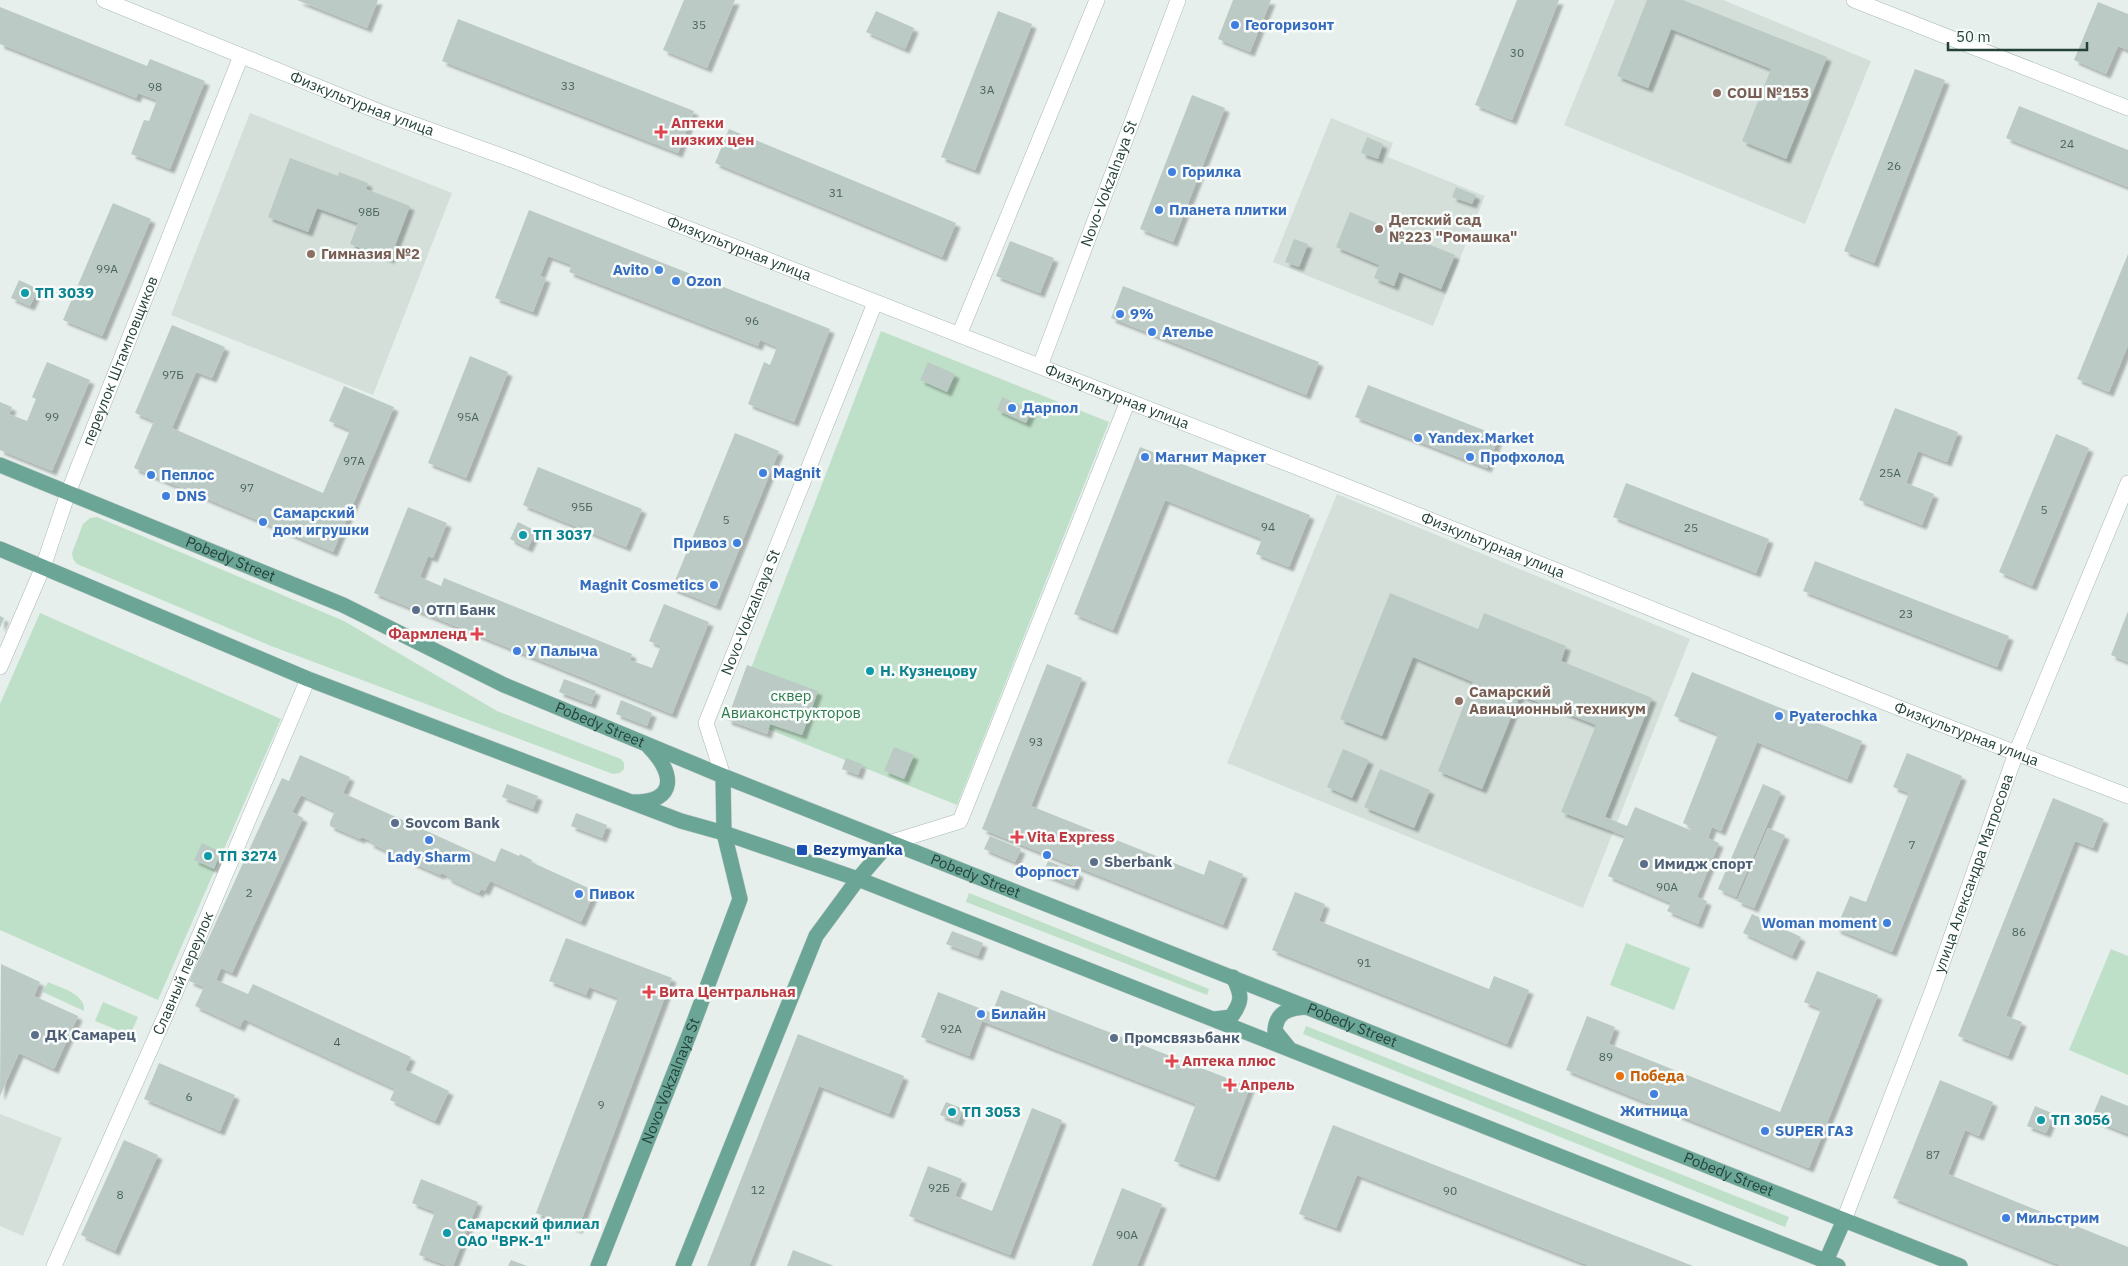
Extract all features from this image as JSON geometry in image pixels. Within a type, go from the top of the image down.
[{"type":"main road","name":"Pobedy Street","points":[[0,465],[343,605],[504,685],[647,745],[889,843],[1233,977],[1960,1266]]},
{"type":"main road","points":[[0,550],[308,679],[681,821],[724,833],[858,879],[1830,1264]]},
{"type":"main road","points":[[630,802],[646,802],[658,798],[667,788],[668,774],[661,760],[647,745]]},
{"type":"main road","name":"Novo-Vokzalnaya St","points":[[598,1266],[690,1035],[740,899],[724,833],[723,776]]},
{"type":"main road","points":[[683,1266],[816,936],[858,879],[889,843]]},
{"type":"main road","points":[[1215,1019],[1231,1017],[1239,1007],[1241,992],[1233,977]]},
{"type":"main road","points":[[1291,1050],[1275,1031],[1276,1021],[1282,1013],[1291,1008],[1306,1007]]},
{"type":"main road","name":"улица Александра Матросова","points":[[1830,1264],[1844,1220]]},
{"type":"street","name":"Физкультурная улица","points":[[104,0],[380,112],[518,162],[1363,492],[1900,708],[2128,796]]},
{"type":"street","points":[[959,335],[1097,0]]},
{"type":"street","name":"Novo-Vokzalnaya St","points":[[1040,366],[1178,0]]},
{"type":"street","points":[[1854,0],[2128,108]]},
{"type":"street","name":"переулок Штамповщиков","points":[[0,667],[43,567],[68,493],[241,56]]},
{"type":"street","name":"Novo-Vokzalnaya St","points":[[723,776],[706,722],[875,303]]},
{"type":"street","points":[[889,843],[960,821],[1128,401]]},
{"type":"street","name":"улица Александра Матросова","points":[[1844,1220],[1933,989],[2016,753],[2128,483]]},
{"type":"street","name":"Славный переулок","points":[[54,1266],[167,1012],[308,679]]},
{"type":"shaded area","name":"СОШ №153","points":[[1615,0],[1723,0],[1871,61],[1805,224],[1564,125]]},
{"type":"shaded area","name":"Гимназия №2","points":[[250,113],[452,193],[373,395],[171,315]]},
{"type":"shaded area","name":"Детский сад №223 \"Ромашка\"","points":[[1331,118],[1393,143],[1388,157],[1485,196],[1433,326],[1273,262]]},
{"type":"shaded area","name":"Самарский Авиационный техникум","points":[[1337,494],[1690,639],[1583,908],[1227,763]]},
{"type":"shaded area","points":[[0,1114],[62,1138],[23,1236],[0,1226]]},
{"type":"green space","name":"сквер Авиаконструкторов","points":[[881,331],[1109,422],[957,805],[733,715]]},
{"type":"green space","points":[[97,517],[344,621],[497,711],[621,759],[624,763],[624,769],[620,773],[613,774],[271,646],[77,564],[73,559],[72,553],[83,524],[90,518]]},
{"type":"green space","points":[[40,613],[281,719],[158,1000],[0,930],[0,704]]},
{"type":"green space","points":[[969,893],[1209,989],[1207,995],[966,902]]},
{"type":"green space","points":[[1626,943],[1690,968],[1674,1010],[1610,985]]},
{"type":"green space","points":[[2111,949],[2128,956],[2128,1075],[2069,1050]]},
{"type":"green space","points":[[48,982],[66,989],[77,996],[84,1005],[84,1011],[43,992]]},
{"type":"green space","points":[[103,1002],[138,1017],[130,1035],[95,1021]]},
{"type":"green space","points":[[1306,1026],[1789,1217],[1785,1227],[1303,1034]]},
{"type":"building","points":[[297,0],[378,0],[367,28]]},
{"type":"building","points":[[684,0],[735,0],[707,68],[663,50]]},
{"type":"building","points":[[1233,0],[1271,0],[1250,52],[1218,39]]},
{"type":"building","points":[[1517,0],[1559,0],[1512,120],[1475,105]]},
{"type":"building","points":[[1647,0],[1683,0],[1827,57],[1786,159],[1742,141],[1771,69],[1671,29],[1648,88],[1617,76]]},
{"type":"building","points":[[2098,2],[2128,14],[2128,50],[2118,46],[2106,74],[2074,60]]},
{"type":"building","points":[[0,7],[147,66],[150,59],[205,81],[170,169],[131,154],[144,120],[149,121],[157,100],[138,93],[136,98],[0,44]]},
{"type":"building","points":[[876,11],[914,28],[905,49],[866,32]]},
{"type":"building","points":[[998,11],[1032,24],[975,170],[941,157]]},
{"type":"building","points":[[458,19],[694,111],[678,153],[442,61]]},
{"type":"building","points":[[1915,69],[1945,80],[1874,263],[1844,251]]},
{"type":"building","points":[[1192,95],[1225,108],[1173,242],[1140,229]]},
{"type":"building","points":[[2019,106],[2128,150],[2128,187],[2006,138]]},
{"type":"building","points":[[729,129],[956,223],[942,257],[715,163]]},
{"type":"building","points":[[1367,137],[1383,144],[1378,159],[1361,153]]},
{"type":"building","points":[[290,158],[338,176],[339,172],[368,183],[366,189],[410,206],[390,259],[350,244],[358,223],[317,208],[308,232],[268,217]]},
{"type":"building","points":[[1456,187],[1476,195],[1472,204],[1452,197]]},
{"type":"building","points":[[113,203],[151,219],[102,336],[63,320]]},
{"type":"building","points":[[529,210],[830,329],[794,422],[748,404],[764,362],[770,365],[777,347],[760,340],[758,346],[569,272],[572,265],[548,256],[540,276],[546,278],[533,312],[495,298]]},
{"type":"building","points":[[1350,212],[1455,255],[1441,289],[1399,272],[1394,286],[1374,278],[1379,265],[1336,247]]},
{"type":"building","points":[[1294,239],[1308,244],[1299,267],[1285,262]]},
{"type":"building","points":[[1010,241],[1054,258],[1040,293],[996,276]]},
{"type":"building","points":[[2128,254],[2128,345],[2109,392],[2077,379]]},
{"type":"building","name":"ТП 3039","points":[[19,280],[38,289],[30,306],[11,298]]},
{"type":"building","points":[[1123,286],[1319,362],[1306,395],[1111,318]]},
{"type":"building","points":[[172,325],[225,347],[212,378],[196,372],[172,428],[323,493],[350,430],[329,421],[344,386],[394,407],[333,552],[134,468],[154,421],[135,413]]},
{"type":"building","points":[[470,356],[508,372],[466,478],[428,463]]},
{"type":"building","points":[[47,362],[90,380],[52,471],[0,450],[0,402],[12,407],[9,414],[27,421],[36,399],[32,397]]},
{"type":"building","points":[[928,362],[955,374],[947,392],[920,380]]},
{"type":"building","points":[[1368,385],[1499,436],[1487,468],[1355,417]]},
{"type":"building","points":[[1002,397],[1032,410],[1026,423],[997,410]]},
{"type":"building","points":[[1895,408],[1958,432],[1947,462],[1918,451],[1906,483],[1934,494],[1922,525],[1859,500]]},
{"type":"building","points":[[735,433],[779,451],[716,606],[672,588]]},
{"type":"building","points":[[2056,434],[2089,448],[2032,586],[1999,572]]},
{"type":"building","points":[[1140,447],[1310,515],[1289,567],[1256,554],[1262,539],[1165,500],[1113,630],[1074,614]]},
{"type":"building","points":[[538,467],[642,509],[626,547],[523,505]]},
{"type":"building","points":[[1626,483],[1769,539],[1756,573],[1613,517]]},
{"type":"building","points":[[408,507],[447,523],[433,558],[428,556],[420,577],[441,586],[444,578],[632,654],[630,660],[652,668],[661,646],[649,641],[664,604],[709,622],[672,714],[374,593]]},
{"type":"building","name":"ТП 3037","points":[[518,522],[536,531],[528,548],[510,539]]},
{"type":"building","points":[[1815,561],[2009,636],[1997,667],[1803,591]]},
{"type":"building","points":[[1390,593],[1478,629],[1484,613],[1566,646],[1561,661],[1652,698],[1605,817],[1627,826],[1635,807],[1690,830],[1691,827],[1683,823],[1718,734],[1674,716],[1692,672],[1862,741],[1847,779],[1757,742],[1721,831],[1712,827],[1708,838],[1719,843],[1697,897],[1707,901],[1698,924],[1667,911],[1671,903],[1608,876],[1625,836],[1561,812],[1596,725],[1520,695],[1482,789],[1438,771],[1473,682],[1413,657],[1382,736],[1340,719]]},
{"type":"building","points":[[2128,611],[2128,662],[2111,655]]},
{"type":"building","points":[[0,616],[4,618],[0,628]]},
{"type":"building","points":[[1047,664],[1082,678],[1031,806],[1204,875],[1209,860],[1243,874],[1223,925],[982,829]]},
{"type":"building","points":[[747,665],[818,691],[802,735],[770,724],[767,734],[727,720]]},
{"type":"building","points":[[564,679],[596,691],[591,704],[559,692]]},
{"type":"building","points":[[621,700],[652,713],[647,726],[616,714]]},
{"type":"building","points":[[894,747],[914,755],[904,779],[884,771]]},
{"type":"building","points":[[1343,749],[1369,760],[1352,798],[1327,787]]},
{"type":"building","points":[[1907,753],[1962,776],[1892,952],[1836,929],[1850,896],[1866,902],[1909,793],[1893,787]]},
{"type":"building","points":[[300,755],[350,777],[343,793],[495,862],[501,848],[519,856],[520,854],[532,860],[531,862],[595,891],[581,922],[490,881],[485,891],[481,889],[479,893],[447,878],[448,876],[441,873],[440,875],[408,861],[409,859],[401,855],[400,857],[369,843],[371,841],[362,837],[360,839],[330,826],[335,811],[301,795],[292,812],[303,818],[232,973],[221,968],[216,980],[248,994],[253,984],[411,1057],[405,1070],[449,1091],[435,1121],[390,1100],[395,1089],[244,1019],[240,1027],[195,1006],[204,987],[189,981],[282,778],[289,781]]},
{"type":"building","points":[[846,758],[862,764],[858,775],[842,769]]},
{"type":"building","points":[[1380,769],[1430,790],[1414,828],[1364,807]]},
{"type":"building","points":[[507,784],[538,796],[533,809],[502,797]]},
{"type":"building","points":[[1763,784],[1781,792],[1736,897],[1718,889]]},
{"type":"building","points":[[2053,798],[2104,819],[2093,848],[2075,841],[2006,1016],[2022,1022],[2008,1056],[1958,1036]]},
{"type":"building","points":[[576,813],[607,825],[602,838],[571,826]]},
{"type":"building","points":[[1768,828],[1785,835],[1754,908],[1737,901]]},
{"type":"building","points":[[990,836],[1021,849],[1015,862],[984,849]]},
{"type":"building","name":"ТП 3274","points":[[202,843],[221,852],[214,869],[194,860]]},
{"type":"building","points":[[1048,861],[1079,873],[1074,886],[1043,874]]},
{"type":"building","points":[[1295,892],[1325,904],[1319,921],[1489,989],[1494,976],[1529,990],[1507,1044],[1272,950]]},
{"type":"building","points":[[1752,914],[1801,937],[1792,956],[1743,933]]},
{"type":"building","points":[[952,931],[983,943],[978,956],[946,944]]},
{"type":"building","points":[[566,938],[672,978],[578,1229],[536,1213],[618,998],[589,987],[586,995],[549,981]]},
{"type":"building","name":"ДК Самарец","points":[[1,964],[40,982],[34,996],[78,1016],[54,1069],[19,1053],[0,1096]]},
{"type":"building","points":[[1817,971],[1878,995],[1809,1168],[1566,1070],[1587,1016],[1615,1027],[1609,1044],[1780,1112],[1821,1009],[1804,1002]]},
{"type":"building","points":[[1001,990],[1250,1087],[1215,1177],[1174,1161],[1196,1104],[982,1021],[969,1056],[921,1037],[938,992],[992,1013]]},
{"type":"building","points":[[798,1034],[904,1076],[889,1114],[819,1086],[749,1266],[707,1266]]},
{"type":"building","points":[[159,1063],[235,1095],[220,1131],[144,1099]]},
{"type":"building","points":[[1940,1080],[1993,1102],[1979,1136],[1965,1130],[1948,1174],[2128,1247],[2128,1266],[2062,1266],[1893,1198]]},
{"type":"building","points":[[2101,1095],[2128,1106],[2128,1134],[2091,1119]]},
{"type":"building","name":"ТП 3053","points":[[946,1102],[963,1109],[958,1122],[940,1115]]},
{"type":"building","name":"ТП 3056","points":[[2035,1106],[2054,1114],[2046,1133],[2027,1126]]},
{"type":"building","points":[[1032,1108],[1062,1120],[1010,1255],[909,1216],[928,1166],[962,1179],[955,1196],[992,1211]]},
{"type":"building","points":[[1333,1125],[1693,1266],[1590,1266],[1357,1175],[1336,1228],[1299,1214]]},
{"type":"building","points":[[124,1140],[158,1155],[115,1251],[81,1235]]},
{"type":"building","name":"Самарский филиал ОАО \"ВРК-1\"","points":[[421,1179],[478,1202],[453,1266],[448,1266],[419,1255],[435,1212],[412,1203]]},
{"type":"building","points":[[1122,1188],[1162,1204],[1137,1266],[1092,1266]]},
{"type":"building","points":[[793,1250],[834,1266],[787,1266]]},
{"type":"building","points":[[511,1260],[527,1266],[508,1266]]},
{"type":"place","name":"Геогоризонт","points":[[1235,25]]},
{"type":"place","name":"СОШ №153","points":[[1717,93]]},
{"type":"place","name":"Аптеки низких цен","points":[[661,132]]},
{"type":"place","name":"Горилка","points":[[1172,172]]},
{"type":"place","name":"Планета плитки","points":[[1159,210]]},
{"type":"place","name":"Детский сад №223 \"Ромашка\"","points":[[1379,229]]},
{"type":"place","name":"Гимназия №2","points":[[311,254]]},
{"type":"place","name":"Avito","points":[[659,270]]},
{"type":"place","name":"Ozon","points":[[676,281]]},
{"type":"place","name":"ТП 3039","points":[[25,293]]},
{"type":"place","name":"9%","points":[[1120,314]]},
{"type":"place","name":"Ателье","points":[[1152,332]]},
{"type":"place","name":"Дарпол","points":[[1012,408]]},
{"type":"place","name":"Yandex.Market","points":[[1418,438]]},
{"type":"place","name":"Магнит Маркет","points":[[1145,457]]},
{"type":"place","name":"Профхолод","points":[[1470,457]]},
{"type":"place","name":"Magnit","points":[[763,473]]},
{"type":"place","name":"Пеплос","points":[[151,475]]},
{"type":"place","name":"DNS","points":[[166,496]]},
{"type":"place","name":"Самарский дом игрушки","points":[[263,522]]},
{"type":"place","name":"ТП 3037","points":[[523,535]]},
{"type":"place","name":"Привоз","points":[[737,543]]},
{"type":"place","name":"Magnit Cosmetics","points":[[714,585]]},
{"type":"place","name":"ОТП Банк","points":[[416,610]]},
{"type":"place","name":"Фармленд","points":[[477,634]]},
{"type":"place","name":"У Палыча","points":[[517,651]]},
{"type":"place","name":"Н. Кузнецову","points":[[870,671]]},
{"type":"place","name":"Самарский Авиационный техникум","points":[[1459,701]]},
{"type":"place","name":"Pyaterochka","points":[[1779,716]]},
{"type":"place","name":"Sovcom Bank","points":[[395,823]]},
{"type":"place","name":"Vita Express","points":[[1017,837]]},
{"type":"place","name":"Lady Sharm","points":[[429,840]]},
{"type":"place","name":"Bezymyanka","points":[[802,850]]},
{"type":"place","name":"Форпост","points":[[1047,855]]},
{"type":"place","name":"ТП 3274","points":[[208,856]]},
{"type":"place","name":"Sberbank","points":[[1094,862]]},
{"type":"place","name":"Имидж спорт","points":[[1644,864]]},
{"type":"place","name":"Пивок","points":[[579,894]]},
{"type":"place","name":"Woman moment","points":[[1887,923]]},
{"type":"place","name":"Вита Центральная","points":[[649,992]]},
{"type":"place","name":"Билайн","points":[[981,1014]]},
{"type":"place","name":"ДК Самарец","points":[[35,1035]]},
{"type":"place","name":"Промсвязьбанк","points":[[1114,1038]]},
{"type":"place","name":"Аптека плюс","points":[[1172,1061]]},
{"type":"place","name":"Победа","points":[[1620,1076]]},
{"type":"place","name":"Апрель","points":[[1230,1085]]},
{"type":"place","name":"Житница","points":[[1654,1094]]},
{"type":"place","name":"ТП 3053","points":[[952,1112]]},
{"type":"place","name":"ТП 3056","points":[[2041,1120]]},
{"type":"place","name":"SUPER ГАЗ","points":[[1765,1131]]},
{"type":"place","name":"Мильстрим","points":[[2006,1218]]},
{"type":"place","name":"Самарский филиал ОАО \"ВРК-1\"","points":[[447,1233]]}]
